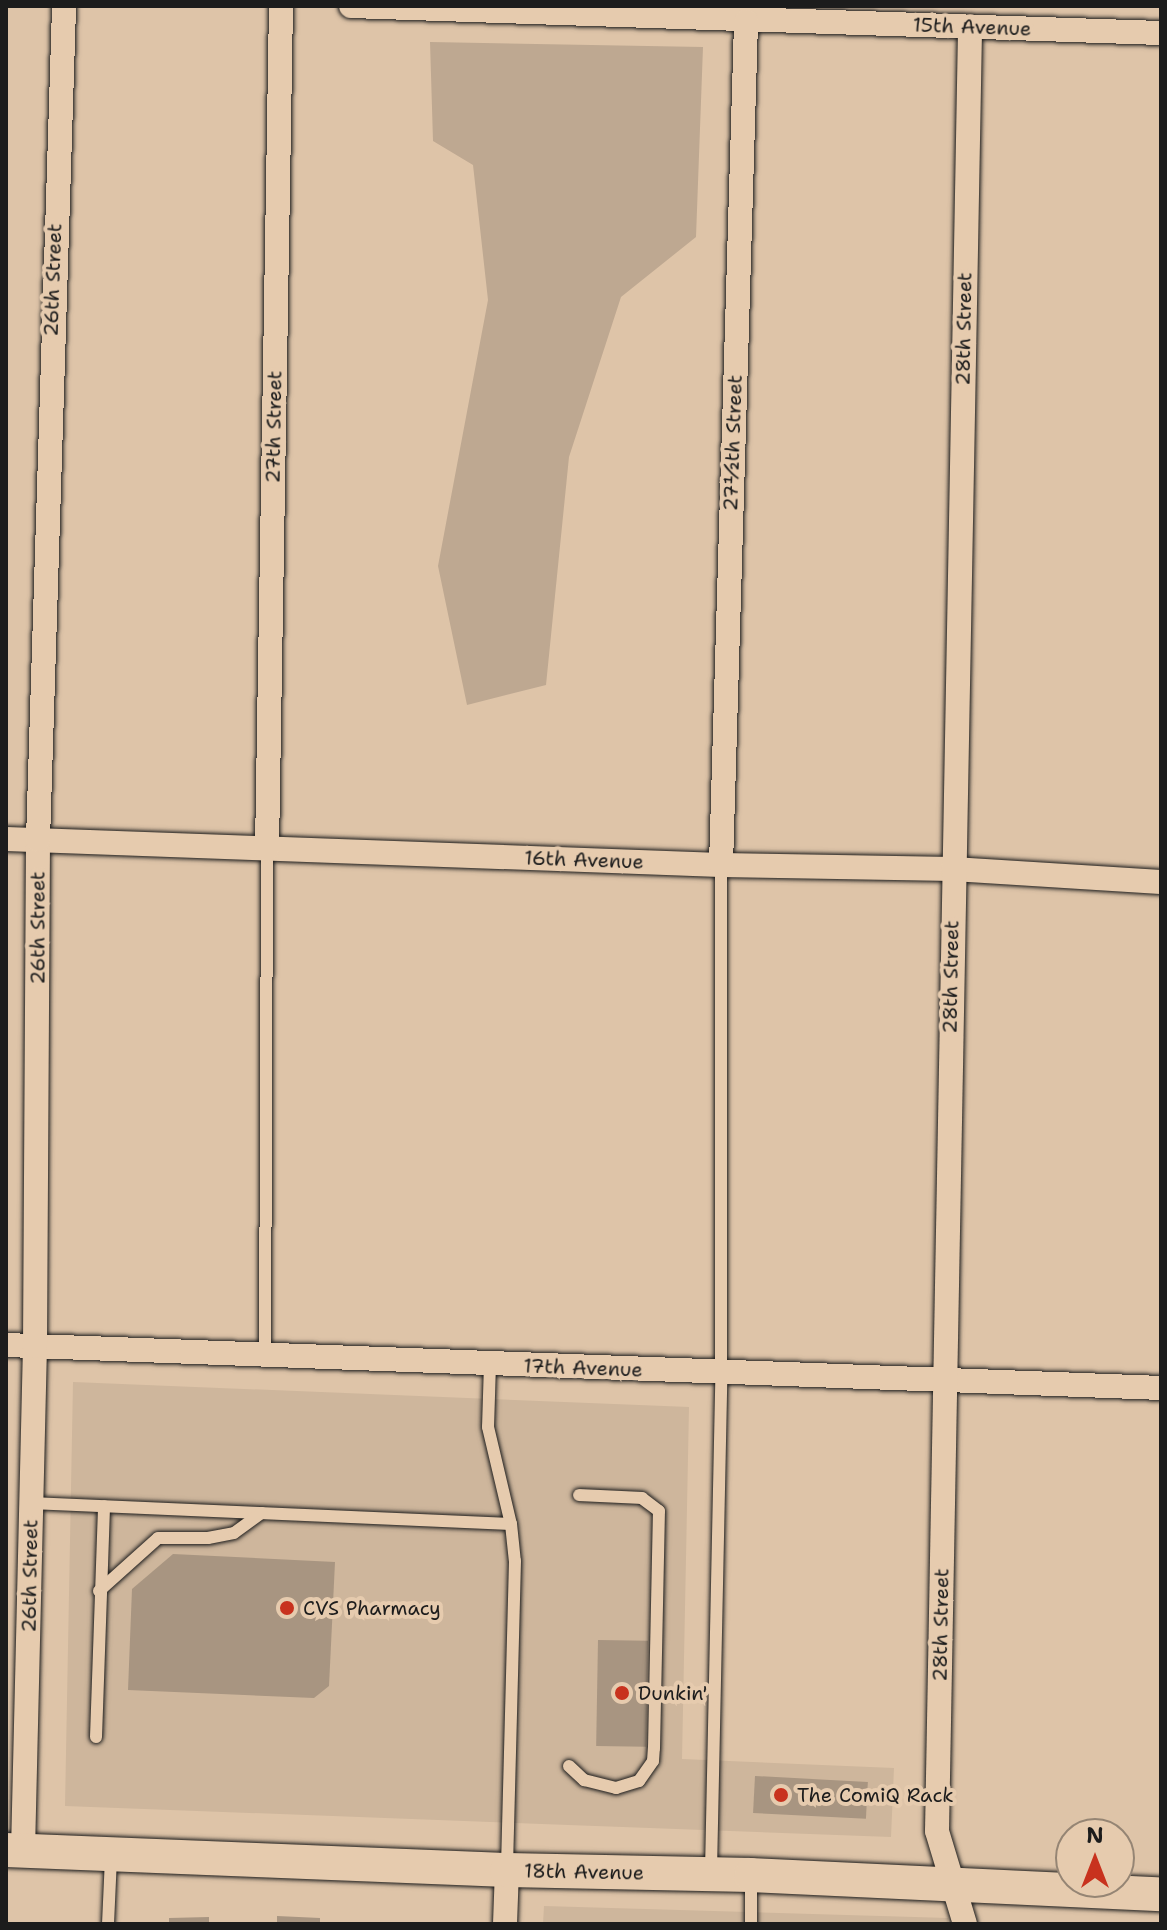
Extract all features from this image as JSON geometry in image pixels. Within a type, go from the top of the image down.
[{"type":"street","name":"26th Street","points":[[15,1851],[31,1503],[38,840],[60,42],[64,6]]},
{"type":"street","name":"27th Street","points":[[267,849],[281,6]]},
{"type":"street","name":"15th Avenue","points":[[351,6],[1161,33]]},
{"type":"street","name":"27½th Street","points":[[721,865],[746,21]]},
{"type":"street","name":"28th Street","points":[[965,1924],[937,1831],[970,26]]},
{"type":"street","name":"16th Avenue","points":[[6,839],[721,865],[953,869],[1161,882]]},
{"type":"street","name":"17th Avenue","points":[[6,1345],[1161,1388]]},
{"type":"street","name":"18th Avenue","points":[[15,1851],[507,1870],[751,1875],[1161,1894]]},
{"type":"street","points":[[505,1924],[507,1870]]},
{"type":"lane","points":[[265,1356],[267,849]]},
{"type":"lane","points":[[711,1874],[721,1373],[721,865]]},
{"type":"lane","points":[[490,1364],[488,1427],[511,1524],[515,1561],[507,1870]]},
{"type":"lane","points":[[569,1766],[584,1780],[616,1788],[639,1781],[653,1761],[654,1748],[659,1511],[642,1498],[579,1495]]},
{"type":"lane","points":[[31,1503],[511,1524]]},
{"type":"lane","points":[[96,1737],[104,1506]]},
{"type":"lane","points":[[99,1591],[158,1538],[208,1538],[234,1533],[262,1513]]},
{"type":"lane","points":[[108,1924],[111,1855]]},
{"type":"lane","points":[[751,1875],[751,1924]]},
{"type":"shaded area","points":[[430,42],[703,47],[696,237],[621,297],[569,457],[546,685],[467,705],[438,566],[488,300],[473,165],[433,141]]},
{"type":"shaded area","points":[[73,1382],[689,1407],[682,1759],[894,1768],[891,1837],[65,1806]]},
{"type":"shaded area","points":[[544,1906],[948,1918],[948,1924],[543,1924]]},
{"type":"building","name":"CVS Pharmacy","points":[[173,1554],[335,1562],[329,1686],[314,1698],[128,1690],[132,1589]]},
{"type":"building","name":"Dunkin'","points":[[598,1640],[648,1641],[646,1747],[596,1746]]},
{"type":"building","points":[[755,1776],[868,1782],[866,1819],[753,1813]]},
{"type":"building","points":[[277,1916],[320,1918],[320,1924],[277,1924]]},
{"type":"building","points":[[209,1917],[209,1924],[169,1924],[169,1918]]},
{"type":"place","name":"CVS Pharmacy","points":[[287,1608]]},
{"type":"place","name":"Dunkin'","points":[[622,1693]]},
{"type":"place","name":"The ComiQ Rack","points":[[781,1795]]}]
